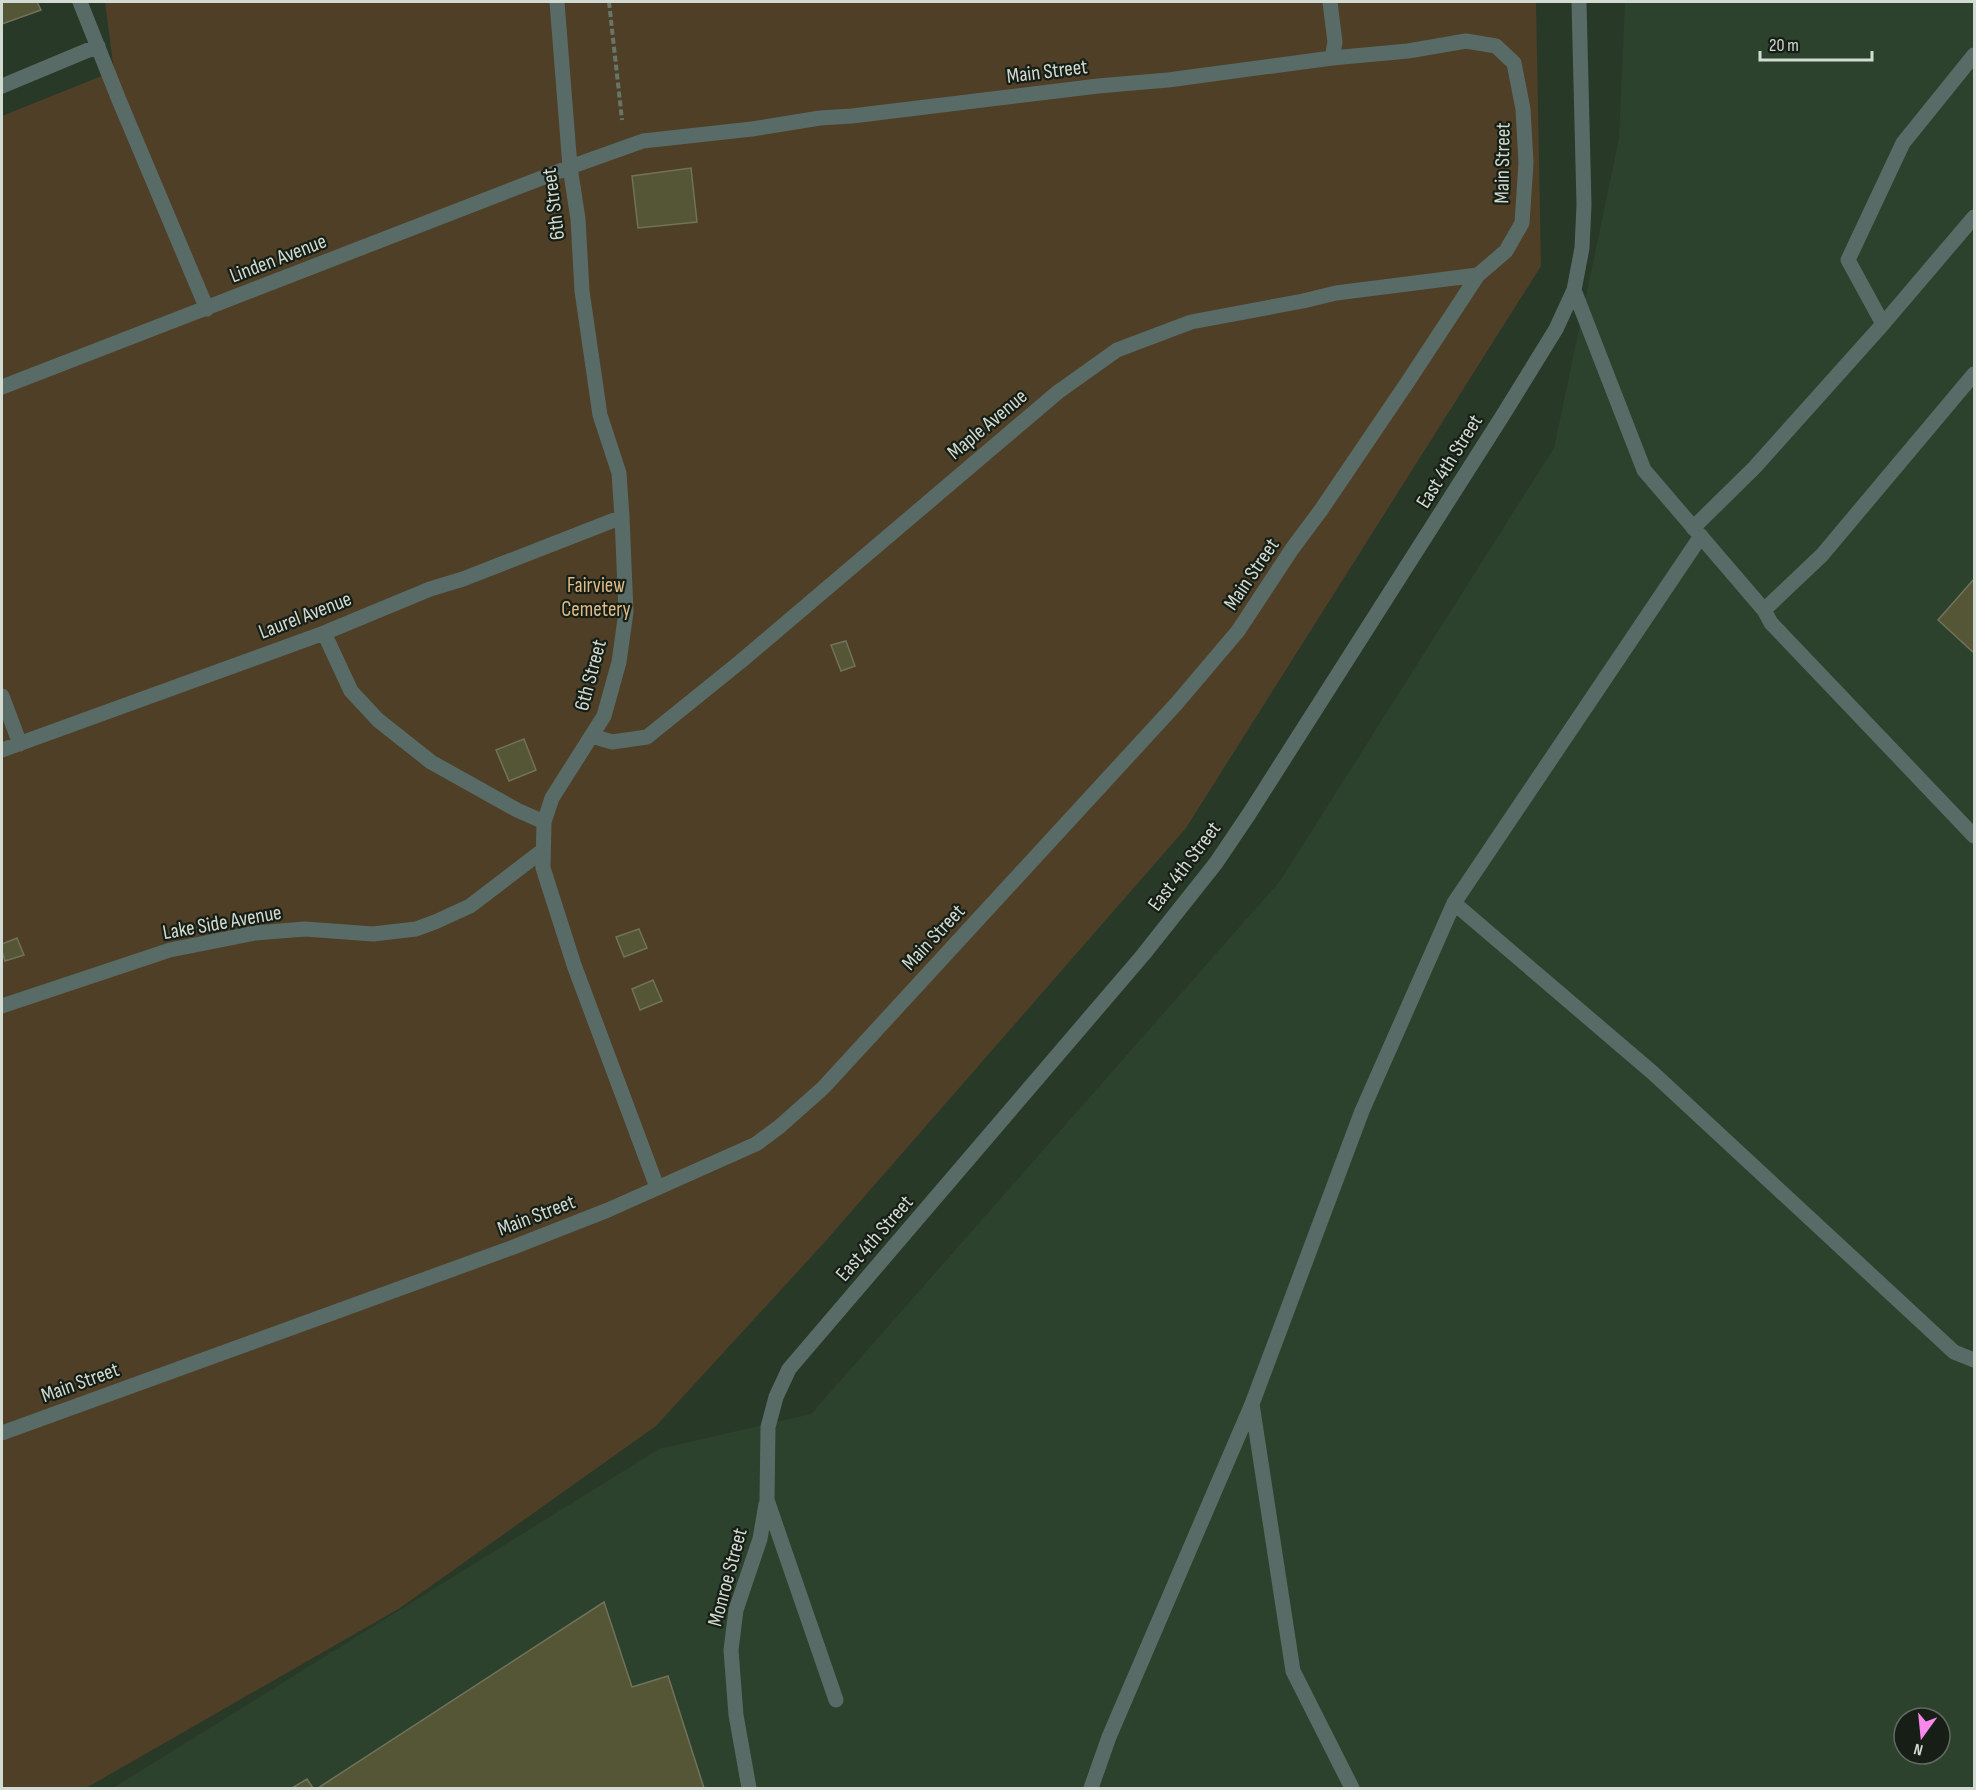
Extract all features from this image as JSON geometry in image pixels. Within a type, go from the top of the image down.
[{"type":"street","points":[[80,2],[207,309]]},
{"type":"street","name":"6th Street","points":[[557,2],[570,167],[578,219],[582,291],[600,415],[619,472],[626,612],[619,662],[604,716],[552,798],[544,822],[543,868],[574,965],[657,1187]]},
{"type":"street","points":[[1330,2],[1335,42],[1332,58]]},
{"type":"street","name":"East 4th Street","points":[[836,1700],[767,1500],[768,1427],[776,1397],[789,1369],[1143,956],[1216,863],[1503,416],[1556,328],[1574,290],[1582,249],[1584,205],[1579,2]]},
{"type":"street","name":"Main Street","points":[[2,1433],[511,1248],[608,1210],[756,1144],[778,1127],[823,1088],[1177,703],[1238,631],[1478,275],[1506,251],[1522,223],[1526,163],[1523,109],[1514,63],[1496,46],[1466,41],[1408,51],[1332,58],[1168,80],[1098,86],[864,115],[820,118],[752,129],[643,141],[570,167]]},
{"type":"street","points":[[2,86],[98,45]]},
{"type":"street","points":[[1883,324],[1848,260],[1903,143],[1974,55]]},
{"type":"street","name":"Linden Avenue","points":[[2,387],[570,167]]},
{"type":"street","points":[[1091,1788],[1109,1737],[1252,1404],[1362,1112],[1455,903],[1697,532],[1883,324],[1974,217]]},
{"type":"street","name":"Maple Avenue","points":[[592,736],[612,742],[647,737],[740,662],[1058,392],[1118,350],[1191,322],[1336,293],[1478,275]]},
{"type":"street","points":[[1574,290],[1644,470],[1764,610],[1771,623],[1974,836]]},
{"type":"street","points":[[1764,610],[1822,555],[1974,374]]},
{"type":"street","name":"Laurel Avenue","points":[[2,750],[175,688],[227,666],[324,633],[430,589],[463,579],[622,517]]},
{"type":"street","points":[[324,633],[351,691],[378,720],[431,762],[516,810],[544,822]]},
{"type":"street","points":[[2,696],[20,744]]},
{"type":"street","name":"Lake Side Avenue","points":[[2,1006],[170,950],[255,933],[305,929],[374,934],[416,929],[470,906],[542,850]]},
{"type":"street","points":[[1455,903],[1653,1073],[1954,1352],[1974,1360]]},
{"type":"street","points":[[1252,1404],[1293,1671],[1352,1788]]},
{"type":"street","name":"Monroe Street","points":[[749,1788],[735,1702],[731,1650],[736,1610],[760,1539],[767,1500]]},
{"type":"path","points":[[609,2],[626,148]]},
{"type":"shaded area","points":[[1625,2],[1974,2],[1974,1788],[113,1788],[659,1449],[811,1414],[1280,881],[1554,448],[1619,139]]},
{"type":"green space","name":"Fairview Cemetery","points":[[105,2],[1536,2],[1541,266],[1186,828],[823,1244],[656,1426],[400,1608],[86,1788],[2,1788],[2,116],[114,71]]},
{"type":"building","points":[[2,2],[37,2],[41,10],[2,24]]},
{"type":"building","points":[[691,168],[697,222],[638,228],[632,176]]},
{"type":"building","points":[[1974,579],[1974,653],[1938,620]]},
{"type":"building","points":[[846,641],[855,666],[841,671],[831,645]]},
{"type":"building","points":[[524,739],[536,770],[509,781],[496,750]]},
{"type":"building","points":[[639,929],[647,948],[624,957],[616,937]]},
{"type":"building","points":[[17,938],[24,955],[5,961],[2,944]]},
{"type":"building","points":[[653,980],[662,1001],[640,1010],[632,989]]},
{"type":"building","points":[[604,1602],[632,1687],[668,1676],[704,1788],[318,1788]]},
{"type":"building","points":[[307,1779],[313,1788],[292,1788]]}]
